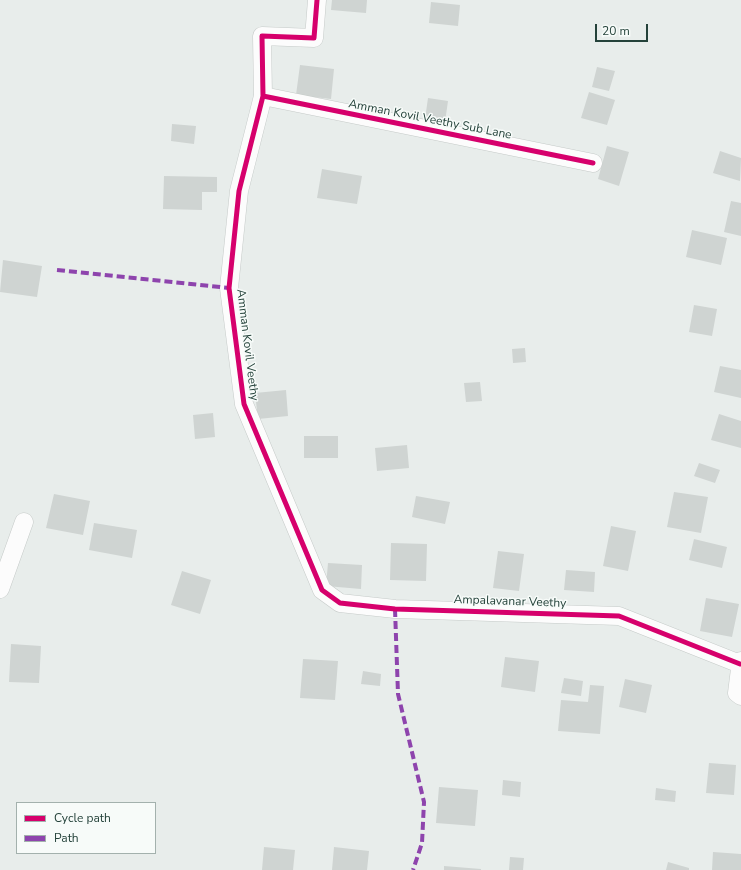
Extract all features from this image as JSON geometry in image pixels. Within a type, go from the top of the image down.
[{"type":"street","name":"Amman Kovil Veethy","points":[[304,547],[244,404],[229,288],[239,190],[263,96],[262,36],[314,38],[318,0]]},
{"type":"street","name":"Amman Kovil Veethy Sub Lane","points":[[263,96],[593,163]]},
{"type":"street","points":[[0,589],[24,522]]},
{"type":"street","name":"Ampalavanar Veethy","points":[[304,547],[322,590],[340,603],[395,608],[618,616],[741,662]]},
{"type":"street","points":[[741,662],[738,693],[741,696]]},
{"type":"building","points":[[332,0],[367,0],[366,13],[331,10]]},
{"type":"building","points":[[431,2],[460,5],[458,26],[429,23]]},
{"type":"building","points":[[300,65],[334,69],[331,99],[296,95]]},
{"type":"building","points":[[597,67],[615,71],[609,91],[592,87]]},
{"type":"building","points":[[589,92],[615,100],[607,125],[581,118]]},
{"type":"building","points":[[428,98],[448,101],[445,122],[425,119]]},
{"type":"building","points":[[172,124],[196,126],[194,144],[171,141]]},
{"type":"building","points":[[607,146],[629,152],[619,186],[598,179]]},
{"type":"building","points":[[720,151],[741,158],[740,181],[713,173]]},
{"type":"building","points":[[322,169],[362,176],[357,204],[317,198]]},
{"type":"building","points":[[164,176],[217,177],[217,192],[202,192],[202,210],[163,209]]},
{"type":"building","points":[[731,201],[741,203],[741,236],[724,232]]},
{"type":"building","points":[[692,230],[727,238],[721,265],[686,257]]},
{"type":"building","points":[[3,260],[42,266],[37,297],[0,292]]},
{"type":"building","points":[[694,305],[717,309],[712,336],[689,332]]},
{"type":"building","points":[[525,348],[526,362],[513,363],[512,349]]},
{"type":"building","points":[[720,366],[741,370],[741,398],[714,392]]},
{"type":"building","points":[[480,382],[482,401],[466,402],[464,383]]},
{"type":"building","points":[[286,390],[288,416],[258,419],[255,393]]},
{"type":"building","points":[[213,413],[215,437],[195,439],[193,415]]},
{"type":"building","points":[[719,414],[741,421],[741,448],[711,440]]},
{"type":"building","points":[[304,436],[338,436],[338,458],[304,458]]},
{"type":"building","points":[[407,445],[409,468],[377,471],[375,448]]},
{"type":"building","points":[[699,463],[720,470],[715,483],[694,476]]},
{"type":"building","points":[[674,492],[708,497],[701,533],[667,527]]},
{"type":"building","points":[[54,494],[90,501],[83,535],[46,528]]},
{"type":"building","points":[[416,496],[450,502],[445,524],[412,517]]},
{"type":"building","points":[[94,523],[137,530],[132,558],[89,550]]},
{"type":"building","points":[[611,526],[636,531],[628,571],[603,566]]},
{"type":"building","points":[[694,539],[727,547],[722,568],[689,560]]},
{"type":"building","points":[[391,543],[427,544],[426,581],[390,580]]},
{"type":"building","points":[[498,551],[524,554],[519,591],[493,588]]},
{"type":"building","points":[[328,563],[362,565],[361,589],[326,586]]},
{"type":"building","points":[[566,570],[595,572],[594,592],[564,590]]},
{"type":"building","points":[[182,571],[211,580],[200,614],[171,605]]},
{"type":"building","points":[[706,598],[739,604],[732,637],[700,631]]},
{"type":"building","points":[[11,644],[41,646],[39,683],[9,682]]},
{"type":"building","points":[[505,657],[539,661],[535,692],[501,687]]},
{"type":"building","points":[[303,659],[338,661],[335,700],[300,698]]},
{"type":"building","points":[[363,671],[381,674],[380,686],[361,684]]},
{"type":"building","points":[[564,678],[583,681],[581,696],[561,693]]},
{"type":"building","points":[[625,679],[652,685],[646,713],[619,707]]},
{"type":"building","points":[[590,685],[604,686],[600,734],[558,731],[561,700],[588,702]]},
{"type":"building","points":[[709,763],[736,765],[734,795],[706,793]]},
{"type":"building","points":[[503,780],[521,782],[520,797],[502,795]]},
{"type":"building","points":[[439,787],[478,790],[475,826],[436,823]]},
{"type":"building","points":[[656,788],[676,791],[675,802],[655,800]]},
{"type":"building","points":[[264,847],[295,850],[293,870],[262,870]]},
{"type":"building","points":[[334,847],[369,851],[367,870],[332,870]]},
{"type":"building","points":[[713,852],[741,854],[741,870],[712,870]]},
{"type":"building","points":[[510,857],[524,858],[523,870],[509,870]]},
{"type":"building","points":[[668,862],[689,868],[689,870],[666,870]]},
{"type":"building","points":[[444,866],[481,869],[481,870],[444,870]]},
{"type":"marked path","points":[[57,270],[229,288]]},
{"type":"marked path","points":[[395,609],[398,694],[424,802],[422,843],[413,870]]},
{"type":"cycle path","points":[[317,0],[314,38],[262,36],[263,96],[239,191],[229,288],[244,404],[322,590],[340,603],[395,609],[619,616],[740,664]]},
{"type":"cycle path","points":[[263,96],[593,163]]}]
